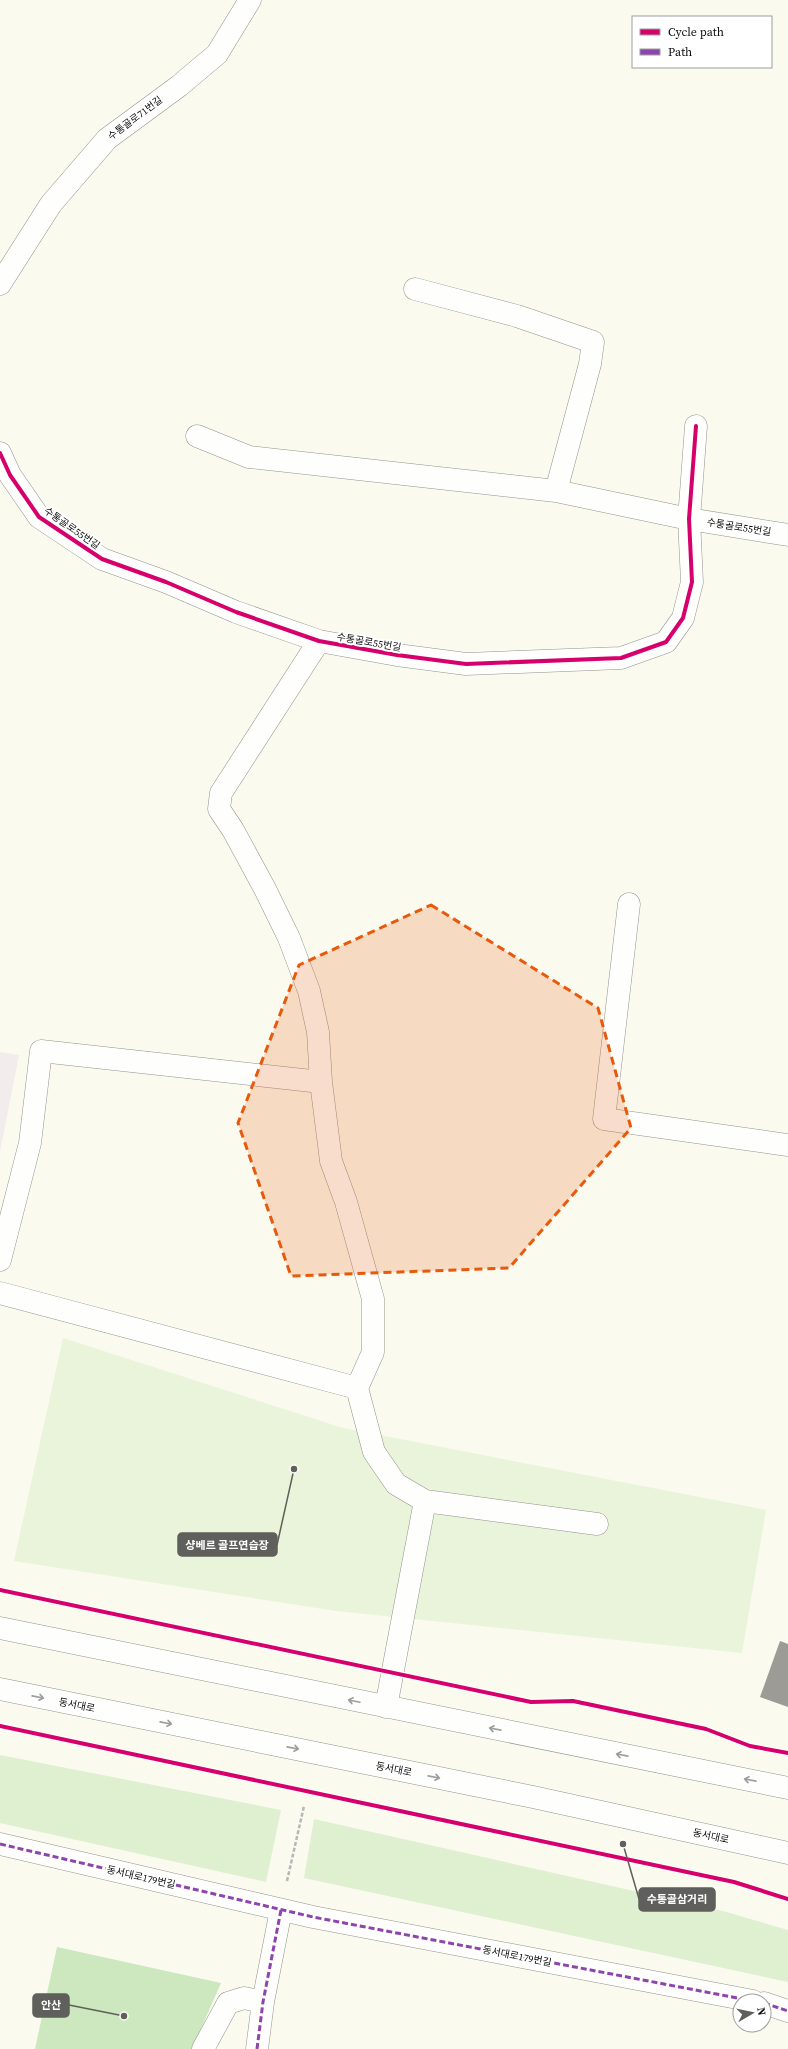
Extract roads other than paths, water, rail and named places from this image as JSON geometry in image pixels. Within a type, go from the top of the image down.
[{"type":"street","name":"수통골로71번길","points":[[0,284],[51,204],[107,139],[179,86],[217,54],[250,0]]},
{"type":"street","points":[[416,289],[517,316],[593,342],[590,364],[556,491]]},
{"type":"street","points":[[689,519],[696,426]]},
{"type":"street","name":"수통골로55번길","points":[[197,436],[249,457],[556,491],[689,519],[787,532]]},
{"type":"street","name":"수통골로55번길","points":[[0,453],[10,474],[39,517],[102,559],[166,582],[236,612],[319,641],[397,655],[466,664],[621,658],[666,642],[683,618],[692,582],[689,519]]},
{"type":"street","points":[[319,641],[221,793],[219,810],[233,830],[262,882],[292,944],[309,991],[318,1032],[321,1082],[331,1161],[346,1202],[373,1299],[373,1352],[357,1388],[374,1452],[396,1484],[425,1501],[597,1524]]},
{"type":"street","points":[[629,904],[604,1119],[788,1145]]},
{"type":"street","points":[[0,1260],[30,1143],[41,1051],[321,1082]]},
{"type":"street","points":[[0,1292],[357,1388]]},
{"type":"street","points":[[386,1708],[425,1501]]},
{"type":"street","points":[[0,1628],[386,1708],[788,1788]]},
{"type":"street","name":"동서대로","points":[[0,1689],[533,1797],[788,1853]]},
{"type":"street","name":"동서대로179번길","points":[[0,1844],[281,1910],[732,1997]]},
{"type":"street","points":[[257,2049],[263,2002],[281,1910]]},
{"type":"street","points":[[204,2049],[228,2003],[244,1998],[263,2002]]},
{"type":"street","points":[[772,2006],[788,2011]]},
{"type":"place","name":"샹베르 골프연습장","points":[[294,1469]]},
{"type":"place","name":"수통골삼거리","points":[[623,1844]]},
{"type":"place","name":"안산","points":[[124,2016]]}]
